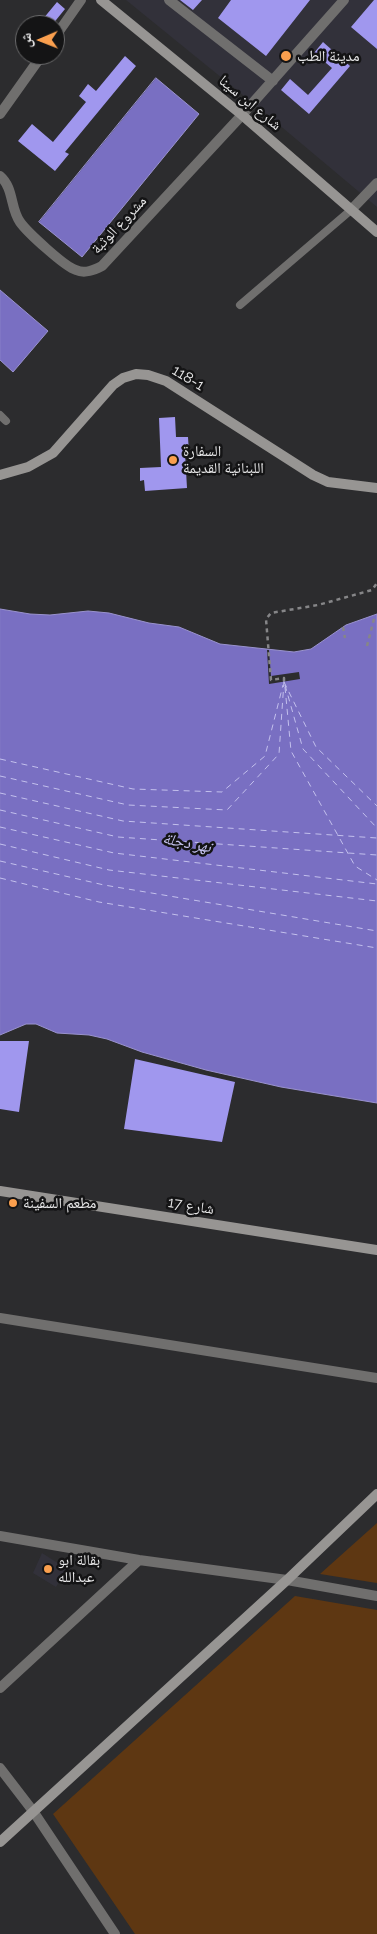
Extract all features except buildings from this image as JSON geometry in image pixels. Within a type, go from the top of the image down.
[{"type":"street","points":[[65,23],[81,0]]},
{"type":"street","name":"شارع ابن سينا","points":[[102,0],[242,115],[377,232]]},
{"type":"street","points":[[169,0],[273,80]]},
{"type":"street","points":[[242,115],[344,0]]},
{"type":"street","points":[[0,114],[35,65]]},
{"type":"street","name":"مشروع الوثبة","points":[[0,176],[6,181],[19,221],[64,264],[77,271],[92,271],[102,266],[242,115]]},
{"type":"street","points":[[351,210],[377,183]]},
{"type":"street","name":"118-1","points":[[0,475],[28,467],[52,453],[113,385],[123,378],[136,374],[148,375],[166,381],[235,426],[328,482],[377,488]]},
{"type":"street","name":"شارع 17","points":[[0,1191],[377,1250]]},
{"type":"street","points":[[0,1318],[377,1378]]},
{"type":"street","points":[[0,1842],[287,1580],[377,1494]]},
{"type":"street","points":[[0,1536],[139,1560],[287,1580],[377,1596]]},
{"type":"street","points":[[0,1688],[139,1560]]},
{"type":"street","points":[[0,1768],[33,1811],[115,1934]]},
{"type":"lane","points":[[240,305],[351,210]]},
{"type":"path","points":[[284,681],[284,678],[271,680],[266,619],[268,616],[271,613],[318,606],[372,590],[377,583]]},
{"type":"path","points":[[367,646],[375,615]]},
{"type":"path","points":[[343,627],[345,638]]},
{"type":"shaded area","name":"مدينة الطب","points":[[126,0],[377,0],[377,207],[265,113]]},
{"type":"shaded area","points":[[377,1523],[377,1583],[320,1574]]},
{"type":"shaded area","points":[[42,1553],[67,1569],[56,1587],[33,1573]]},
{"type":"shaded area","points":[[295,1596],[377,1610],[377,1934],[135,1934],[53,1814]]},
{"type":"water","points":[[156,78],[199,114],[82,257],[39,222]]},
{"type":"water","points":[[0,290],[48,331],[13,372],[0,360]]},
{"type":"water","name":"نهر دجلة","points":[[0,609],[50,615],[88,611],[109,613],[149,623],[179,627],[220,644],[294,652],[311,649],[346,625],[377,614],[377,1103],[281,1087],[206,1070],[142,1052],[107,1039],[89,1035],[57,1033],[36,1024],[26,1024],[0,1035]]},
{"type":"pier","points":[[267,650],[269,650],[271,676],[299,672],[300,679],[269,684]]},
{"type":"ferry route","points":[[0,776],[128,805],[227,810],[279,754],[284,681]]},
{"type":"ferry route","points":[[284,682],[316,747],[377,806]]},
{"type":"ferry route","points":[[0,759],[133,789],[222,792],[265,756],[283,685]]},
{"type":"ferry route","points":[[285,685],[303,749],[377,828]]},
{"type":"ferry route","points":[[285,687],[291,751],[355,866],[377,880]]},
{"type":"ferry route","points":[[0,793],[123,821],[377,838]]},
{"type":"ferry route","points":[[0,810],[118,837],[377,855]]},
{"type":"ferry route","points":[[0,827],[114,853],[377,884]]},
{"type":"ferry route","points":[[0,844],[109,870],[377,901]]},
{"type":"ferry route","points":[[0,861],[104,885],[377,931]]},
{"type":"ferry route","points":[[0,878],[99,902],[377,948]]},
{"type":"place","name":"مدينة الطب","points":[[286,56]]},
{"type":"place","name":"السفارة اللبنانية القديمة","points":[[173,460]]},
{"type":"place","name":"مطعم السفينة","points":[[13,1203]]},
{"type":"place","name":"بقالة ابو عبدالله","points":[[48,1569]]}]
